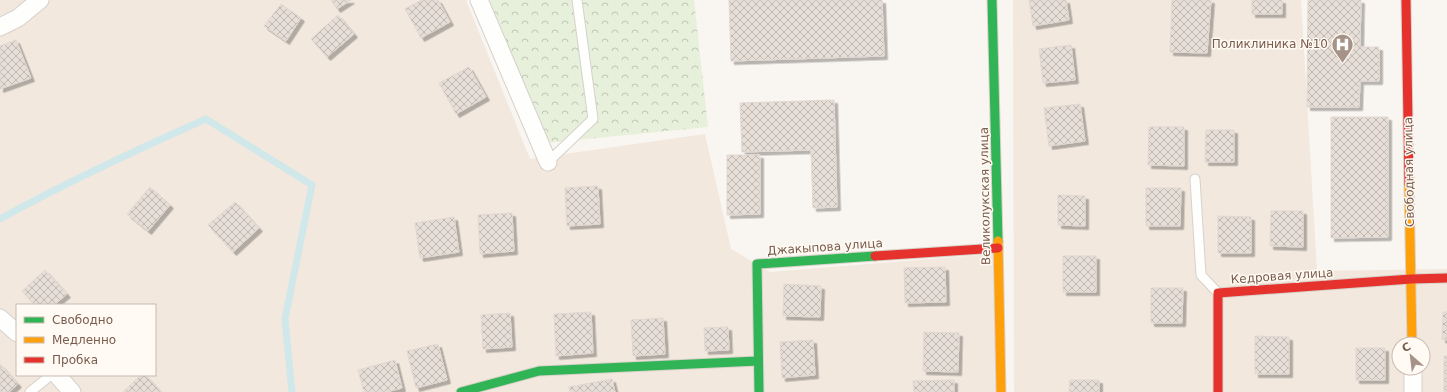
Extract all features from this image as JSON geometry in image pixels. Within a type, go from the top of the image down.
[{"type":"street","points":[[0,27],[18,18],[40,0]]},
{"type":"street","points":[[479,0],[548,162]]},
{"type":"street","name":"Великолукская улица","points":[[992,0],[1002,392]]},
{"type":"street","name":"Свободная улица","points":[[1406,0],[1412,336]]},
{"type":"street","name":"Джакыпова улица","points":[[758,392],[758,264],[998,248]]},
{"type":"street","name":"Кедровая улица","points":[[1218,392],[1218,293],[1411,279],[1447,278]]},
{"type":"street","points":[[0,318],[16,332]]},
{"type":"street","points":[[461,392],[539,371],[758,361]]},
{"type":"street","points":[[58,376],[72,392]]},
{"type":"street","points":[[1413,376],[1413,392]]},
{"type":"lane","points":[[548,162],[593,119],[577,0]]},
{"type":"lane","points":[[1195,179],[1201,275],[1218,293]]},
{"type":"lane","points":[[30,392],[50,376]]},
{"type":"shaded area","points":[[0,0],[466,0],[530,159],[705,134],[731,249],[770,272],[993,254],[996,392],[0,392]]},
{"type":"shaded area","points":[[1013,0],[1301,0],[1317,271],[1447,269],[1447,392],[1014,392]]},
{"type":"green space","points":[[484,0],[694,0],[708,127],[545,143]]},
{"type":"building","points":[[331,0],[351,0],[337,9]]},
{"type":"building","points":[[421,0],[438,0],[450,22],[421,38],[405,9]]},
{"type":"building","points":[[729,0],[882,0],[884,56],[731,61]]},
{"type":"building","points":[[1029,0],[1066,0],[1069,20],[1033,26]]},
{"type":"building","points":[[1172,0],[1211,0],[1207,53],[1170,52]]},
{"type":"building","points":[[1252,0],[1282,0],[1282,14],[1252,14]]},
{"type":"building","name":"Поликлиника №10","points":[[1308,0],[1361,0],[1360,47],[1379,47],[1379,81],[1360,81],[1359,107],[1307,107]]},
{"type":"building","points":[[281,4],[301,18],[286,41],[264,26]]},
{"type":"building","points":[[338,15],[354,34],[327,57],[311,39]]},
{"type":"building","points":[[16,40],[31,78],[0,89],[0,46]]},
{"type":"building","points":[[1071,45],[1075,80],[1043,83],[1039,49]]},
{"type":"building","points":[[469,67],[486,97],[456,114],[439,83]]},
{"type":"building","points":[[834,100],[837,207],[813,208],[811,150],[742,152],[740,103]]},
{"type":"building","points":[[1080,104],[1085,141],[1049,146],[1044,108]]},
{"type":"building","points":[[1331,117],[1388,117],[1388,237],[1331,238]]},
{"type":"building","points":[[1149,127],[1184,127],[1184,166],[1148,165]]},
{"type":"building","points":[[1206,130],[1234,130],[1234,162],[1205,162]]},
{"type":"building","points":[[727,155],[760,155],[760,214],[727,215]]},
{"type":"building","points":[[598,186],[600,224],[567,226],[565,188]]},
{"type":"building","points":[[150,187],[170,205],[148,231],[127,214]]},
{"type":"building","points":[[1146,188],[1181,188],[1180,226],[1146,226]]},
{"type":"building","points":[[1058,195],[1085,196],[1085,226],[1058,225]]},
{"type":"building","points":[[235,202],[259,228],[233,252],[208,225]]},
{"type":"building","points":[[1271,211],[1303,211],[1303,247],[1270,246]]},
{"type":"building","points":[[512,213],[514,251],[480,254],[478,215]]},
{"type":"building","points":[[1218,216],[1251,217],[1251,253],[1218,253]]},
{"type":"building","points":[[454,217],[459,252],[420,258],[415,223]]},
{"type":"building","points":[[1063,256],[1096,256],[1096,292],[1063,292]]},
{"type":"building","points":[[945,267],[946,302],[905,303],[904,268]]},
{"type":"building","points":[[45,270],[67,294],[55,304],[34,304],[22,291]]},
{"type":"building","points":[[784,284],[821,286],[820,317],[783,316]]},
{"type":"building","points":[[1151,288],[1183,288],[1182,323],[1151,323]]},
{"type":"building","points":[[591,312],[593,353],[556,356],[554,314]]},
{"type":"building","points":[[1443,312],[1447,312],[1447,340],[1442,339]]},
{"type":"building","points":[[510,313],[512,347],[483,349],[481,315]]},
{"type":"building","points":[[663,318],[665,354],[633,356],[631,320]]},
{"type":"building","points":[[728,327],[729,350],[705,351],[704,328]]},
{"type":"building","points":[[924,332],[959,333],[958,372],[923,371]]},
{"type":"building","points":[[1255,336],[1289,337],[1289,374],[1255,374]]},
{"type":"building","points":[[813,340],[815,375],[782,378],[780,342]]},
{"type":"building","points":[[438,344],[447,380],[416,388],[407,351]]},
{"type":"building","points":[[1356,348],[1385,348],[1385,380],[1356,380]]},
{"type":"building","points":[[1444,356],[1447,356],[1447,392],[1444,392]]},
{"type":"building","points":[[395,360],[402,388],[386,392],[364,392],[358,370]]},
{"type":"building","points":[[0,364],[18,384],[9,392],[0,392]]},
{"type":"building","points":[[140,376],[146,376],[161,392],[123,392]]},
{"type":"building","points":[[612,379],[615,392],[570,392],[569,387]]},
{"type":"building","points":[[954,380],[954,392],[914,392],[913,381]]},
{"type":"building","points":[[1070,380],[1099,380],[1099,392],[1069,392]]},
{"type":"waterway","points":[[0,219],[102,167],[206,119],[312,185],[285,319],[292,392]]},
{"type":"traffic: fast","points":[[992,0],[998,241]]},
{"type":"traffic: fast","points":[[759,392],[757,264],[875,256]]},
{"type":"traffic: fast","points":[[461,392],[539,371],[758,361]]},
{"type":"traffic: slow","points":[[1409,184],[1412,336]]},
{"type":"traffic: slow","points":[[998,241],[1001,392]]},
{"type":"traffic: jam","points":[[1406,0],[1409,184]]},
{"type":"traffic: jam","points":[[875,256],[998,248]]},
{"type":"traffic: jam","points":[[1218,392],[1218,293],[1411,279],[1447,278]]},
{"type":"place","name":"Поликлиника №10","points":[[1343,64]]}]
